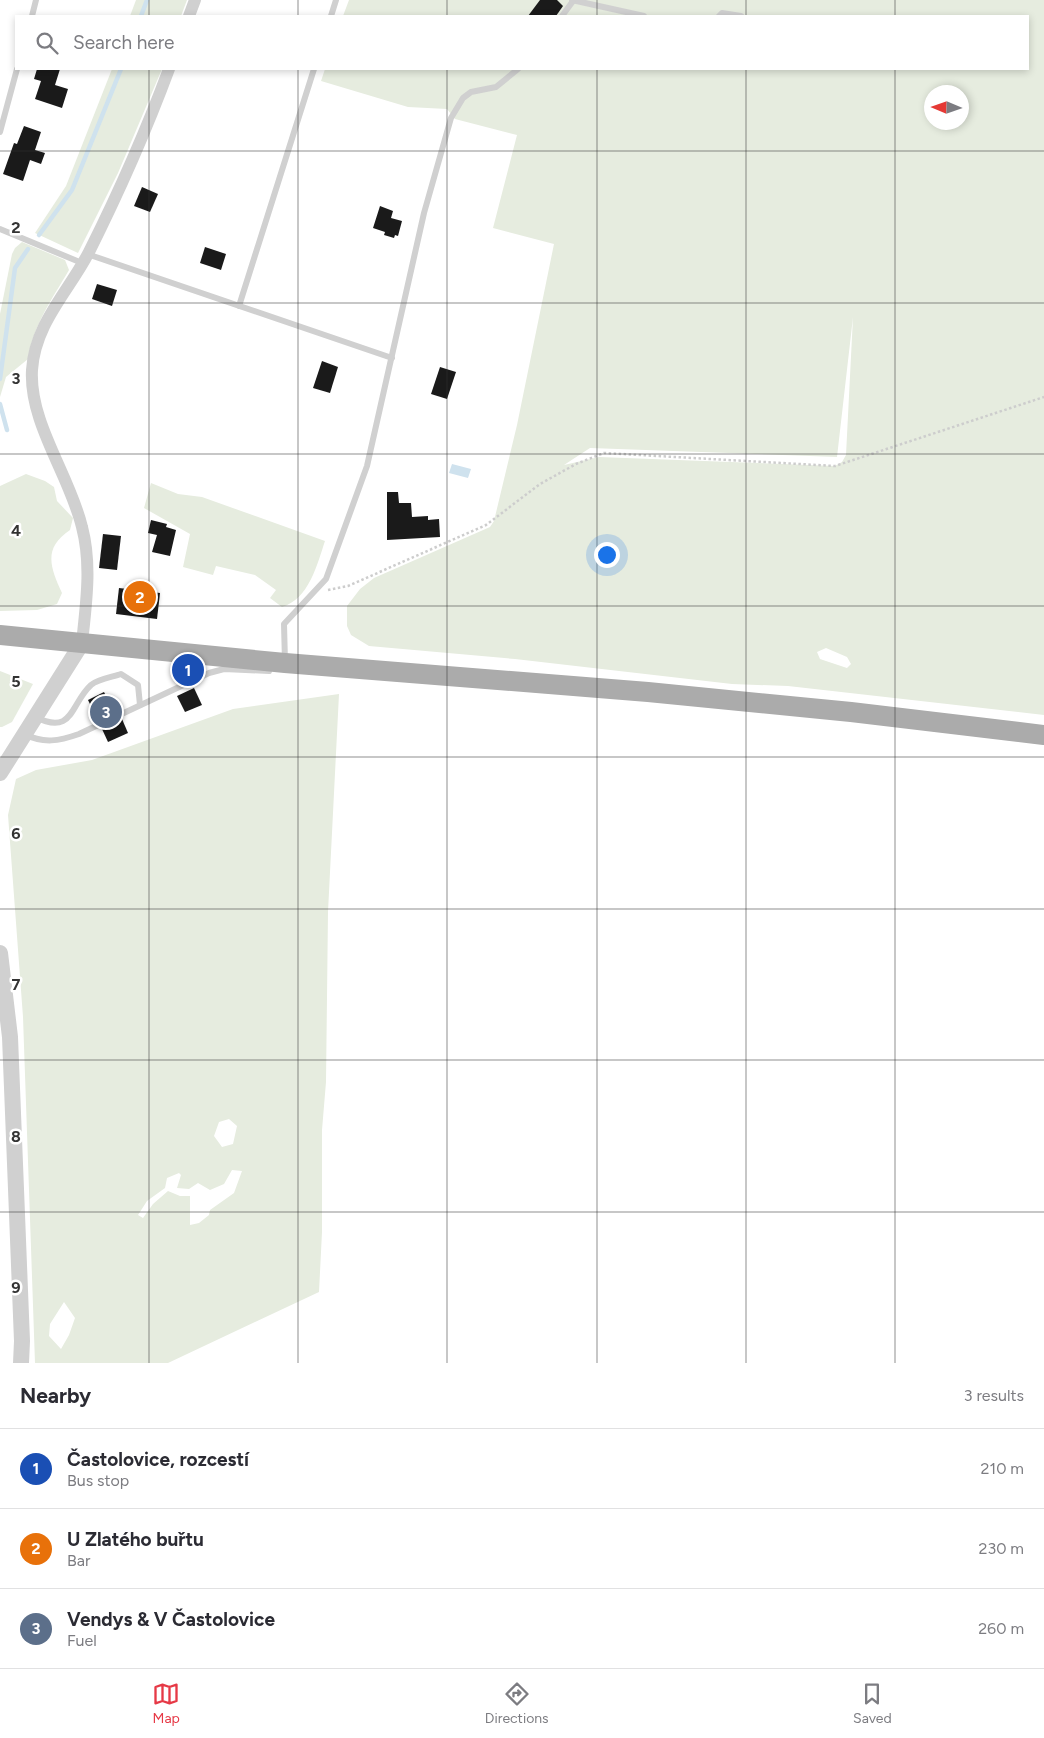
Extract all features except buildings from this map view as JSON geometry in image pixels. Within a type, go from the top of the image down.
[{"type":"main road","points":[[0,635],[82,643],[283,669],[456,676],[648,692],[851,712],[1044,736]]},
{"type":"street","points":[[189,15],[195,0]]},
{"type":"street","points":[[0,773],[82,643],[88,577],[82,528],[34,401],[32,369],[50,313],[85,259],[154,111],[169,70]]},
{"type":"street","points":[[0,953],[10,1037],[22,1342],[21,1363]]},
{"type":"lane","points":[[32,15],[36,0]]},
{"type":"lane","points":[[331,15],[336,0]]},
{"type":"lane","points":[[563,15],[573,0],[618,9],[630,15]]},
{"type":"lane","points":[[719,15],[722,13],[735,15]]},
{"type":"lane","points":[[0,132],[17,70]]},
{"type":"lane","points":[[239,306],[314,70]]},
{"type":"lane","points":[[24,734],[45,742],[57,742],[79,734],[209,673],[224,669],[283,669],[284,624],[317,591],[326,579],[341,543],[367,466],[424,213],[451,118],[463,98],[471,92],[496,87],[517,70]]},
{"type":"lane","points":[[0,229],[85,259],[239,306],[392,358]]},
{"type":"lane","points":[[35,717],[51,724],[59,723],[73,712],[92,684],[121,674],[138,685],[140,705]]},
{"type":"path","points":[[317,591],[348,586],[486,525],[540,484],[576,464],[604,453],[835,466],[1044,397]]},
{"type":"shaded area","points":[[136,0],[187,0],[181,15],[130,15]]},
{"type":"shaded area","points":[[349,0],[1044,0],[1044,715],[788,686],[732,684],[515,659],[369,646],[351,635],[347,626],[347,606],[360,589],[374,578],[490,527],[494,521],[517,425],[554,244],[493,228],[517,135],[455,119],[447,109],[408,107],[321,81],[325,70],[1029,70],[1029,15],[343,15]],"holes":[[[853,317],[846,455],[842,462],[835,466],[599,457],[564,465],[590,448],[837,457]],[[826,648],[847,657],[851,664],[847,668],[820,659],[817,652]]]},
{"type":"shaded area","points":[[112,70],[162,70],[118,173],[78,253],[35,233],[66,186]]},
{"type":"shaded area","points":[[22,242],[65,260],[69,270],[39,324],[30,347],[28,359],[6,377],[0,397],[0,314],[12,254],[15,248]]},
{"type":"shaded area","points":[[26,474],[45,481],[54,487],[57,501],[73,518],[70,530],[61,537],[52,551],[51,558],[54,575],[62,593],[57,604],[37,610],[0,611],[0,486]]},
{"type":"shaded area","points":[[151,483],[178,494],[202,497],[325,541],[311,580],[299,597],[282,607],[270,598],[276,590],[255,575],[216,566],[213,575],[183,567],[190,534],[144,508]]},
{"type":"shaded area","points":[[0,671],[33,684],[12,722],[2,727],[0,727]]},
{"type":"shaded area","points":[[339,694],[328,912],[326,1082],[322,1130],[322,1232],[319,1292],[168,1363],[35,1363],[23,1017],[8,815],[16,779],[36,770],[92,760],[233,709]],"holes":[[[229,1119],[237,1126],[233,1144],[222,1147],[214,1136],[219,1122]],[[232,1170],[242,1171],[234,1193],[210,1210],[209,1215],[199,1223],[190,1225],[190,1196],[180,1196],[168,1191],[153,1204],[143,1218],[138,1215],[147,1201],[165,1188],[167,1178],[179,1173],[181,1175],[177,1188],[189,1189],[198,1183],[210,1190],[224,1184]],[[64,1302],[75,1318],[69,1335],[61,1349],[49,1336],[50,1324]]]},
{"type":"water","points":[[452,464],[471,469],[468,478],[449,473]]},
{"type":"waterway","points":[[141,15],[147,0]]},
{"type":"waterway","points":[[39,235],[72,190],[121,70]]},
{"type":"waterway","points":[[0,379],[15,268],[28,249]]},
{"type":"waterway","points":[[0,404],[7,430]]},
{"type":"place","name":"U Zlatého buřtu","points":[[140,597]]},
{"type":"place","name":"Častolovice, rozcestí","points":[[188,670]]},
{"type":"place","name":"Vendys & V Častolovice","points":[[106,712]]}]
